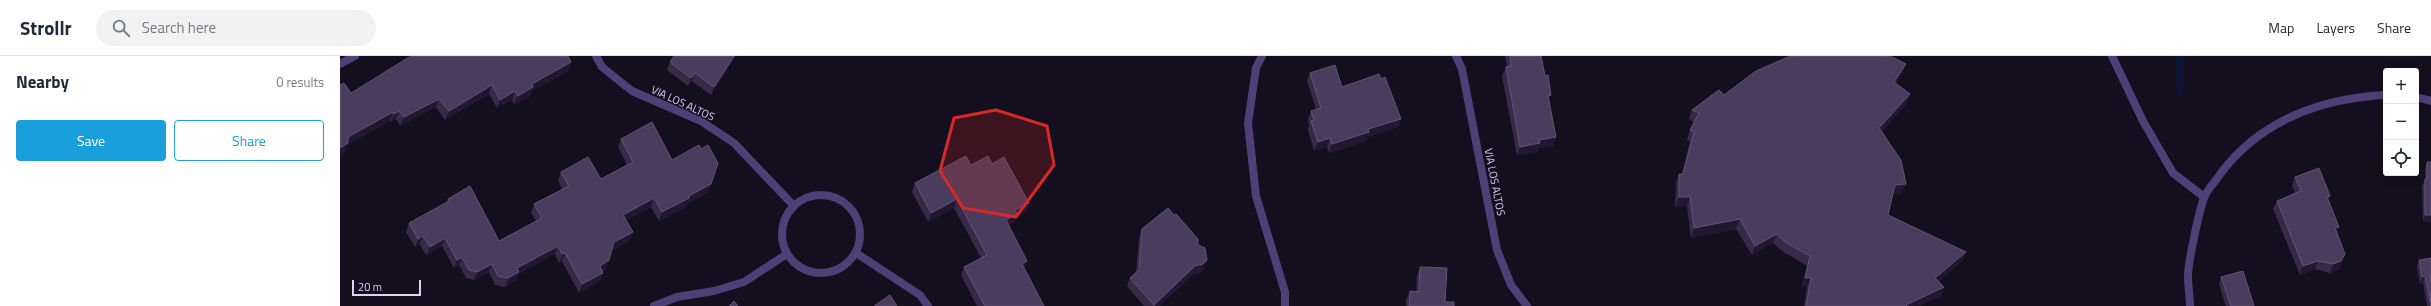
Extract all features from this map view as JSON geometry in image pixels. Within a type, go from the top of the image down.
[{"type":"street","points":[[340,64],[355,56]]},
{"type":"street","name":"VIA LOS ALTOS","points":[[596,56],[602,67],[632,91],[701,121],[734,143],[794,206]]},
{"type":"street","points":[[1262,56],[1256,68],[1248,124],[1256,196],[1285,292],[1285,306]]},
{"type":"street","name":"VIA LOS ALTOS","points":[[1456,56],[1462,69],[1497,250],[1511,285],[1527,306]]},
{"type":"street","points":[[2112,56],[2143,121],[2173,173],[2204,197]]},
{"type":"street","points":[[2190,306],[2188,274],[2204,197],[2233,158],[2271,126],[2296,114],[2324,104],[2354,97],[2383,95]]},
{"type":"street","points":[[2419,99],[2431,101]]},
{"type":"street","points":[[816,195],[831,196],[845,203],[855,215],[860,229],[856,253],[841,268],[826,273],[811,272],[797,266],[787,254],[782,240],[782,224],[794,206],[801,200],[816,195]]},
{"type":"street","points":[[856,253],[920,295],[928,306]]},
{"type":"street","points":[[654,306],[677,297],[714,291],[744,282],[787,254]]},
{"type":"highlighted area","points":[[996,110],[1047,126],[1054,165],[1016,217],[963,208],[940,171],[954,118]]},
{"type":"building","points":[[411,56],[568,56],[571,62],[532,84],[533,87],[518,96],[515,91],[500,100],[492,85],[449,111],[439,99],[404,117],[399,111],[394,114],[393,112],[348,137],[348,143],[340,148],[340,85],[344,83],[351,93]]},
{"type":"building","points":[[674,56],[734,56],[714,87],[695,73],[691,78],[670,62]]},
{"type":"building","points":[[1510,56],[1541,56],[1545,76],[1548,75],[1551,95],[1548,96],[1556,137],[1539,140],[1540,143],[1520,147],[1506,67],[1511,66]]},
{"type":"building","points":[[1890,56],[1906,64],[1894,82],[1910,94],[1879,128],[1901,160],[1906,184],[1895,185],[1888,215],[1966,252],[1935,278],[1944,287],[1906,305],[1907,306],[1806,306],[1811,278],[1805,278],[1810,256],[1785,242],[1777,234],[1755,246],[1740,219],[1694,228],[1690,197],[1679,197],[1679,174],[1683,174],[1694,132],[1690,130],[1699,113],[1692,110],[1719,90],[1724,95],[1756,71],[1788,57]]},
{"type":"building","points":[[1335,65],[1342,87],[1379,74],[1381,79],[1385,77],[1401,119],[1368,129],[1369,132],[1332,144],[1330,138],[1318,142],[1311,121],[1314,120],[1311,111],[1321,108],[1310,73]]},
{"type":"building","points":[[652,122],[672,160],[699,145],[701,149],[708,145],[718,163],[711,184],[689,196],[689,198],[662,212],[654,198],[623,215],[633,232],[614,242],[609,260],[600,266],[603,273],[582,284],[565,253],[562,254],[558,246],[517,268],[519,272],[508,278],[498,276],[492,264],[477,272],[469,270],[462,257],[457,260],[445,238],[430,247],[423,236],[418,239],[409,223],[449,201],[448,199],[470,186],[499,241],[542,218],[534,204],[569,186],[561,172],[588,157],[601,179],[633,162],[621,139]]},
{"type":"building","points":[[966,156],[971,165],[988,156],[992,164],[1004,157],[1029,203],[1015,210],[1017,214],[1006,220],[1027,261],[1022,264],[1044,306],[985,306],[964,267],[987,255],[957,199],[931,213],[915,183]]},
{"type":"building","points":[[2427,162],[2431,162],[2431,215],[2425,215],[2425,179],[2427,179]]},
{"type":"building","points":[[2319,168],[2330,196],[2327,197],[2339,227],[2335,228],[2345,254],[2341,261],[2333,264],[2318,261],[2303,266],[2277,201],[2301,191],[2295,177]]},
{"type":"building","points":[[1168,208],[1174,215],[1176,214],[1198,239],[1198,245],[1205,248],[1207,260],[1203,264],[1195,266],[1154,305],[1130,278],[1139,270],[1142,229]]},
{"type":"building","points":[[2431,258],[2431,306],[2425,276],[2422,277],[2419,260]]},
{"type":"building","points":[[1420,267],[1447,268],[1445,302],[1454,302],[1454,306],[1409,306],[1410,291],[1419,292]]},
{"type":"building","points":[[2243,271],[2254,306],[2231,306],[2221,277]]},
{"type":"building","points":[[890,295],[897,306],[874,306]]},
{"type":"building","points":[[734,301],[738,306],[729,306]]},
{"type":"waterway","points":[[2180,56],[2180,93]]}]
